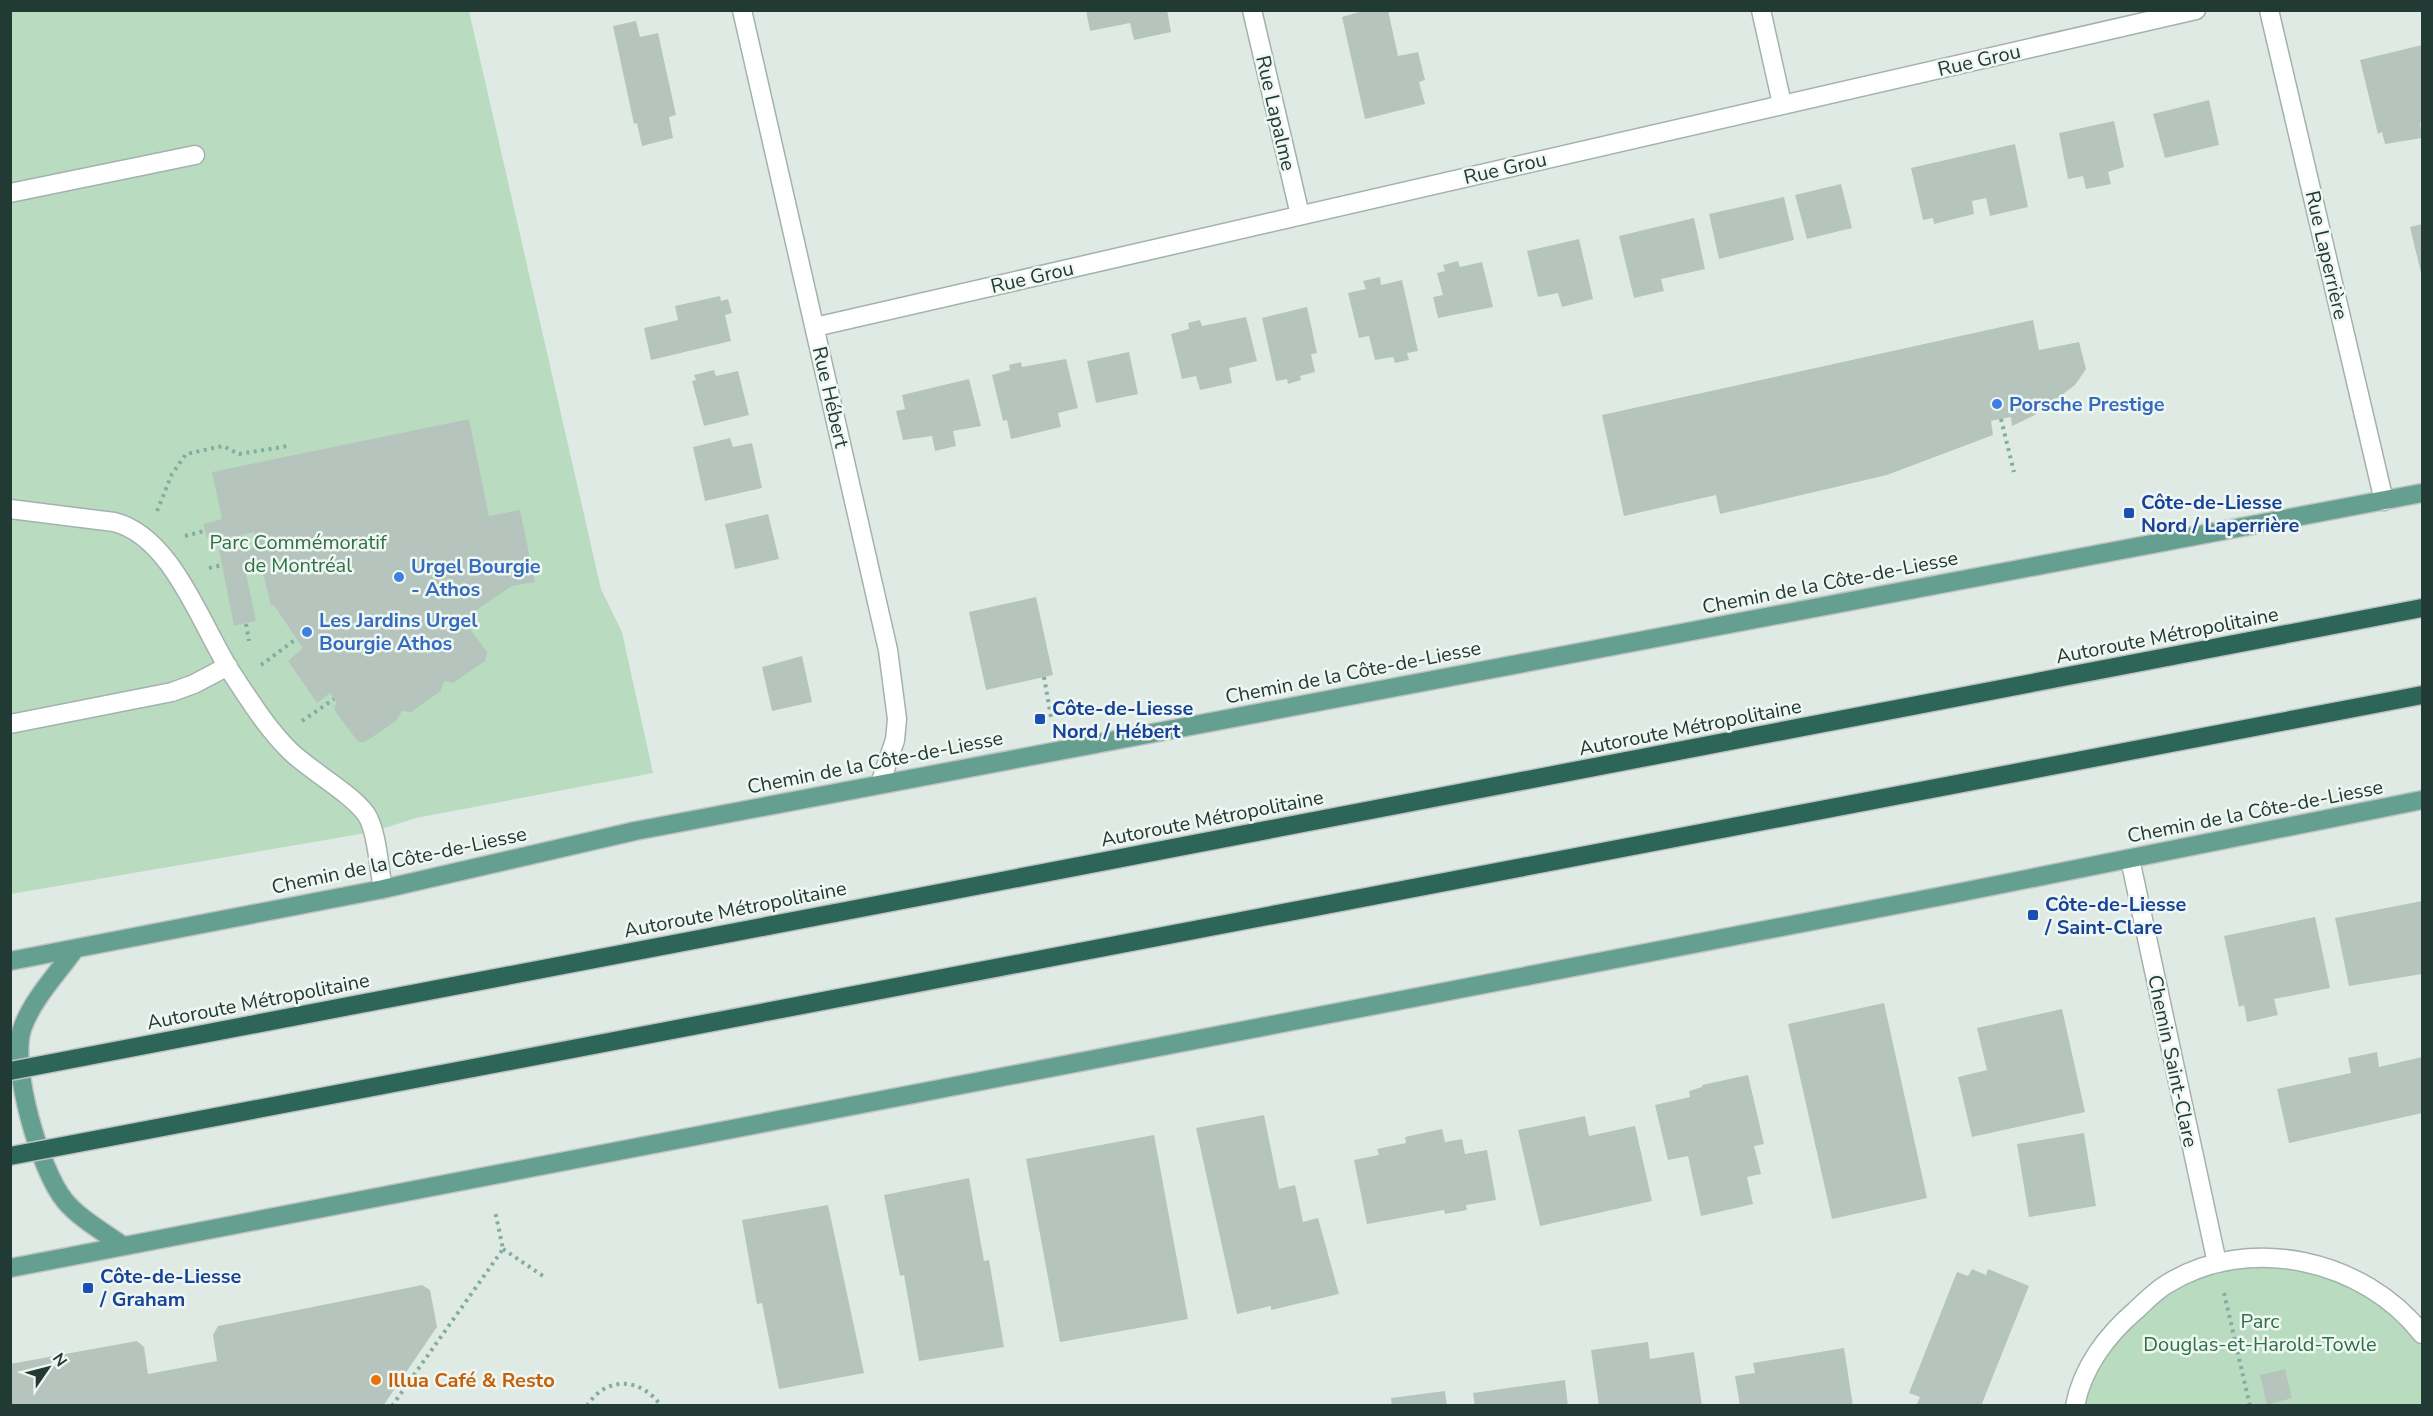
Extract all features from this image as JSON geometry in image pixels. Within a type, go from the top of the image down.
[{"type":"highway","name":"Autoroute Métropolitaine","points":[[10,1071],[2422,608]]},
{"type":"highway","points":[[10,1156],[2422,695]]},
{"type":"main road","name":"Chemin de la Côte-de-Liesse","points":[[10,961],[383,889],[635,831],[2422,493]]},
{"type":"main road","name":"Chemin de la Côte-de-Liesse","points":[[10,1268],[2422,800]]},
{"type":"main road","points":[[75,949],[36,1003],[23,1027],[19,1047],[23,1080],[32,1127],[46,1170],[64,1200],[123,1246]]},
{"type":"street","name":"Rue Hébert","points":[[742,10],[893,677],[895,740],[880,784]]},
{"type":"street","name":"Rue Lapalme","points":[[1252,10],[1300,215]]},
{"type":"street","points":[[1761,10],[1782,105]]},
{"type":"street","name":"Rue Grou","points":[[815,327],[2196,10]]},
{"type":"street","name":"Rue Laperrière","points":[[2269,10],[2384,501]]},
{"type":"street","points":[[10,193],[195,155]]},
{"type":"street","points":[[10,508],[114,522],[139,531],[153,543],[170,567],[252,704],[289,750],[365,812],[375,844],[383,889]]},
{"type":"street","points":[[10,724],[172,692],[194,684],[228,666]]},
{"type":"street","name":"Chemin Saint-Clare","points":[[2130,858],[2217,1263]]},
{"type":"street","points":[[2075,1406],[2091,1361],[2115,1328],[2167,1284],[2217,1263],[2266,1257],[2324,1266],[2365,1283],[2415,1309],[2422,1334]]},
{"type":"path","points":[[2001,419],[2014,472]]},
{"type":"path","points":[[158,508],[172,474],[186,454],[223,446],[239,454],[288,446]]},
{"type":"path","points":[[187,535],[204,531]]},
{"type":"path","points":[[205,569],[223,565]]},
{"type":"path","points":[[263,663],[296,639]]},
{"type":"path","points":[[1044,677],[1051,717]]},
{"type":"path","points":[[305,719],[334,699]]},
{"type":"path","points":[[495,1211],[503,1249],[546,1278]]},
{"type":"path","points":[[392,1406],[503,1249]]},
{"type":"path","points":[[2217,1263],[2250,1406]]},
{"type":"path","points":[[587,1406],[603,1388],[628,1383],[642,1386],[653,1394],[661,1406]]},
{"type":"green space","name":"Parc Commémoratif de Montréal","points":[[11,11],[469,11],[601,589],[622,632],[653,773],[416,818],[372,832],[11,894]]},
{"type":"green space","name":"Parc Douglas-et-Harold-Towle","points":[[2217,1263],[2324,1266],[2422,1334],[2422,1405],[2075,1406],[2114,1328]]},
{"type":"building","points":[[1086,10],[1167,10],[1171,32],[1134,40],[1130,23],[1090,31]]},
{"type":"building","points":[[1366,10],[1388,10],[1398,56],[1418,52],[1425,80],[1419,82],[1425,104],[1365,119],[1342,17]]},
{"type":"building","points":[[636,21],[640,37],[658,33],[676,115],[669,117],[673,138],[642,146],[637,123],[634,124],[613,26]]},
{"type":"building","points":[[2422,45],[2422,123],[2420,123],[2422,138],[2385,144],[2382,132],[2378,134],[2360,60]]},
{"type":"building","points":[[2209,100],[2219,145],[2165,158],[2153,114]]},
{"type":"building","points":[[2114,121],[2124,167],[2108,172],[2111,184],[2086,189],[2083,176],[2068,179],[2059,133]]},
{"type":"building","points":[[2015,144],[2028,207],[1990,216],[1986,198],[1972,201],[1974,214],[1934,224],[1933,218],[1923,220],[1911,168]]},
{"type":"building","points":[[1841,184],[1852,228],[1807,239],[1795,195]]},
{"type":"building","points":[[1784,197],[1794,240],[1719,259],[1709,214]]},
{"type":"building","points":[[1694,218],[1705,269],[1661,279],[1664,291],[1634,298],[1619,236]]},
{"type":"building","points":[[2422,224],[2422,277],[2410,227]]},
{"type":"building","points":[[1579,239],[1593,299],[1562,307],[1558,293],[1538,297],[1527,251]]},
{"type":"building","points":[[1458,261],[1460,267],[1482,262],[1493,307],[1438,318],[1433,297],[1443,295],[1437,273],[1445,271],[1443,265]]},
{"type":"building","points":[[1380,277],[1381,285],[1402,280],[1418,351],[1407,353],[1409,360],[1395,363],[1393,357],[1375,360],[1369,336],[1359,338],[1348,293],[1366,289],[1363,281]]},
{"type":"building","points":[[720,296],[721,301],[728,299],[732,313],[725,315],[731,341],[651,360],[644,328],[678,320],[675,306]]},
{"type":"building","points":[[1307,307],[1317,353],[1311,354],[1315,372],[1300,376],[1301,380],[1288,384],[1287,379],[1276,381],[1262,318]]},
{"type":"building","points":[[1246,317],[1257,361],[1229,368],[1232,383],[1200,390],[1196,376],[1182,379],[1171,334],[1189,329],[1188,323],[1200,320],[1202,326]]},
{"type":"building","points":[[2033,320],[2039,350],[2079,342],[2086,369],[2075,385],[2035,415],[2012,426],[2011,417],[1991,421],[1993,435],[1887,475],[1720,514],[1716,495],[1624,516],[1602,415]]},
{"type":"building","points":[[1129,352],[1138,394],[1096,403],[1087,361]]},
{"type":"building","points":[[1066,359],[1078,408],[1058,413],[1061,427],[1011,439],[1007,420],[1003,421],[992,375],[1010,370],[1009,365],[1021,362],[1022,367]]},
{"type":"building","points":[[714,370],[716,376],[738,371],[749,415],[704,426],[692,381],[696,380],[694,375]]},
{"type":"building","points":[[969,379],[981,426],[953,431],[956,446],[935,451],[932,436],[903,440],[896,411],[905,409],[902,395]]},
{"type":"building","name":"Urgel Bourgie - Athos","points":[[469,419],[489,516],[520,510],[535,582],[512,586],[463,619],[487,652],[485,661],[453,683],[444,681],[441,691],[411,712],[402,711],[396,721],[365,742],[358,742],[335,711],[334,707],[337,703],[330,693],[317,703],[288,661],[303,648],[273,604],[271,606],[262,569],[246,573],[256,621],[234,626],[219,550],[240,546],[242,550],[257,547],[254,532],[226,539],[224,534],[207,538],[203,524],[222,519],[212,472]]},
{"type":"building","points":[[730,438],[733,447],[752,443],[762,488],[705,501],[693,447]]},
{"type":"building","points":[[768,514],[779,559],[735,569],[725,524]]},
{"type":"building","points":[[1036,597],[1053,675],[986,690],[969,612]]},
{"type":"building","points":[[802,656],[812,702],[772,711],[762,667]]},
{"type":"building","points":[[2422,901],[2422,974],[2349,986],[2335,918]]},
{"type":"building","points":[[2315,917],[2330,988],[2274,999],[2278,1015],[2247,1022],[2244,1005],[2239,1007],[2224,936]]},
{"type":"building","points":[[1884,1003],[1927,1198],[1832,1219],[1788,1024]]},
{"type":"building","points":[[2062,1009],[2085,1112],[1972,1137],[1958,1077],[1987,1070],[1977,1028]]},
{"type":"building","points":[[2377,1052],[2379,1067],[2422,1057],[2422,1113],[2289,1143],[2277,1089],[2351,1073],[2348,1058]]},
{"type":"building","points":[[1748,1075],[1764,1144],[1754,1146],[1761,1174],[1747,1177],[1753,1204],[1701,1216],[1688,1156],[1668,1160],[1655,1105],[1690,1097],[1689,1091],[1702,1087],[1702,1085]]},
{"type":"building","points":[[1264,1115],[1279,1189],[1295,1185],[1303,1222],[1318,1218],[1339,1294],[1271,1310],[1271,1306],[1237,1314],[1196,1128]]},
{"type":"building","points":[[1585,1116],[1589,1136],[1635,1126],[1652,1201],[1540,1226],[1518,1130]]},
{"type":"building","points":[[1442,1129],[1445,1142],[1462,1139],[1465,1154],[1487,1150],[1496,1200],[1466,1205],[1467,1210],[1445,1214],[1444,1210],[1367,1224],[1354,1160],[1379,1155],[1377,1149],[1406,1143],[1405,1137]]},
{"type":"building","points":[[2084,1133],[2096,1206],[2029,1217],[2017,1144]]},
{"type":"building","points":[[1154,1135],[1188,1319],[1060,1342],[1026,1159]]},
{"type":"building","points":[[969,1178],[984,1261],[989,1260],[1004,1347],[919,1361],[904,1275],[900,1276],[884,1195]]},
{"type":"building","points":[[828,1205],[864,1373],[779,1389],[762,1303],[757,1304],[742,1220]]},
{"type":"building","points":[[1972,1269],[1986,1275],[1988,1269],[2029,1286],[1981,1406],[1916,1406],[1920,1397],[1909,1393],[1957,1272],[1968,1276]]},
{"type":"building","points":[[422,1285],[430,1290],[437,1327],[383,1406],[10,1406],[10,1364],[137,1341],[144,1347],[148,1374],[217,1361],[213,1335],[218,1326]]},
{"type":"building","points":[[1648,1342],[1650,1359],[1694,1352],[1702,1406],[1599,1406],[1591,1350]]},
{"type":"building","points":[[1844,1348],[1853,1406],[1740,1406],[1735,1376],[1755,1373],[1753,1363]]},
{"type":"building","points":[[2285,1369],[2292,1398],[2267,1405],[2260,1375]]},
{"type":"building","points":[[1565,1380],[1568,1406],[1475,1406],[1473,1393]]},
{"type":"building","points":[[1445,1391],[1447,1406],[1392,1406],[1391,1398]]},
{"type":"place","name":"Porsche Prestige","points":[[1997,404]]},
{"type":"place","name":"Côte-de-Liesse Nord / Laperrière","points":[[2129,513]]},
{"type":"place","name":"Urgel Bourgie - Athos","points":[[399,577]]},
{"type":"place","name":"Les Jardins Urgel Bourgie Athos","points":[[307,632]]},
{"type":"place","name":"Côte-de-Liesse Nord / Hébert","points":[[1040,719]]},
{"type":"place","name":"Côte-de-Liesse / Saint-Clare","points":[[2033,915]]},
{"type":"place","name":"Côte-de-Liesse / Graham","points":[[88,1288]]},
{"type":"place","name":"Illua Café & Resto","points":[[376,1380]]}]
